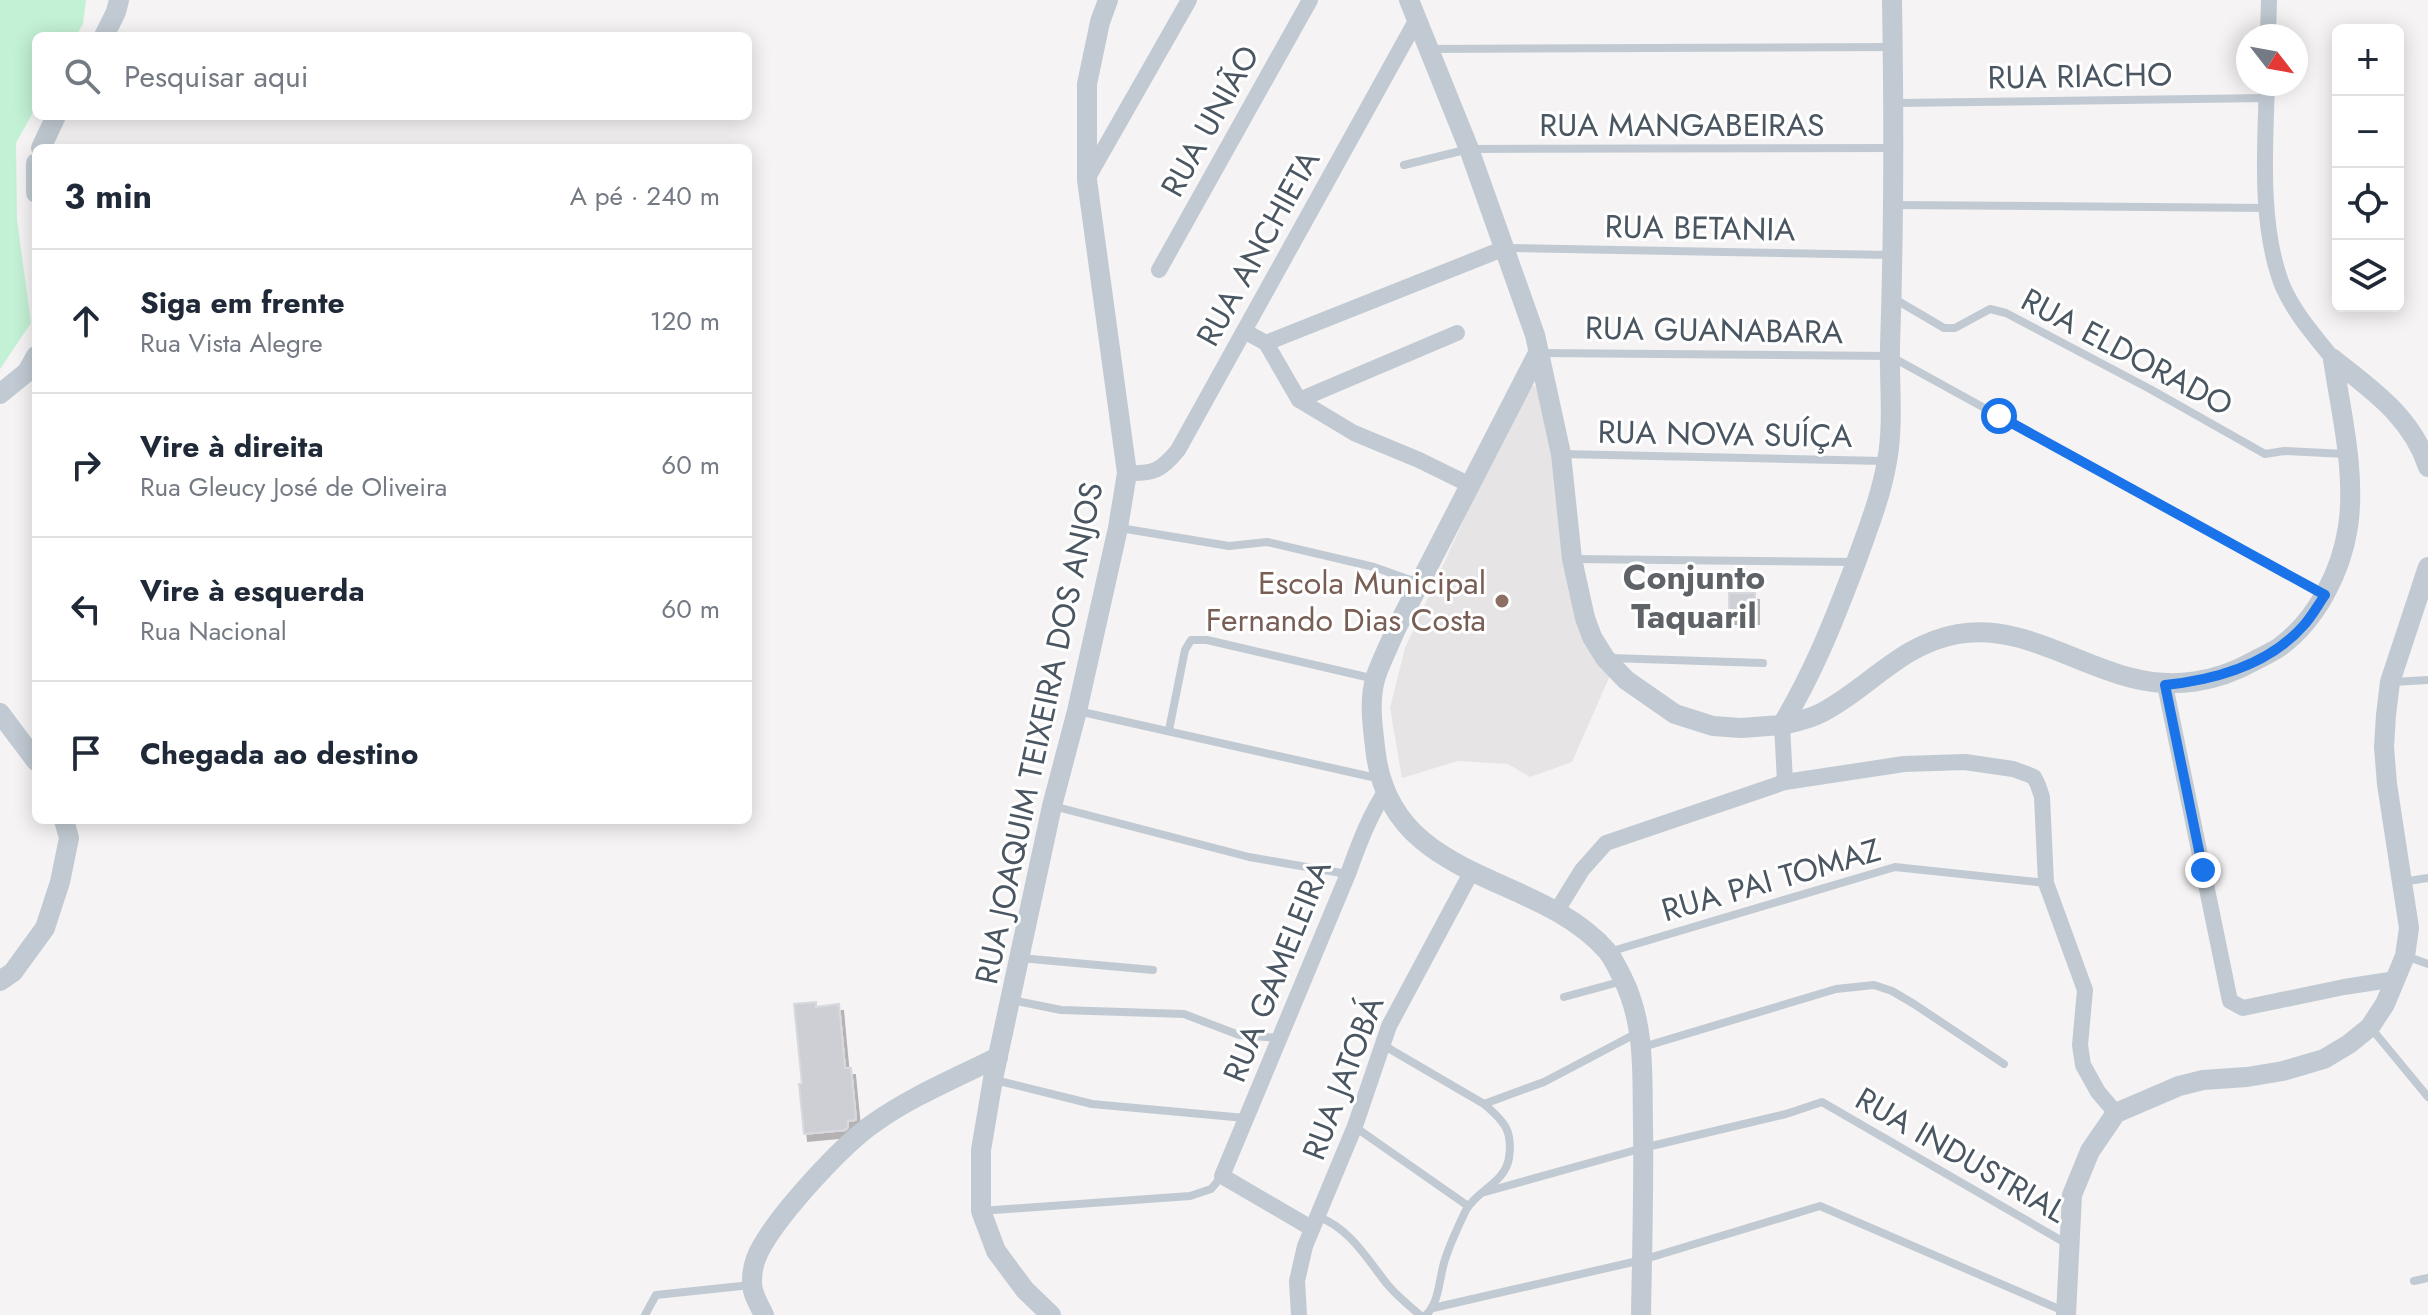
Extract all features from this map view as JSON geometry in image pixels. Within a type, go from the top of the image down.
[{"type":"street","points":[[106,32],[119,0]]},
{"type":"street","name":"RUA JOAQUIM TEIXEIRA DOS ANJOS","points":[[1051,1315],[1025,1290],[996,1251],[981,1211],[981,1150],[993,1079],[1052,806],[1118,528],[1127,473],[1087,180],[1087,84],[1100,22],[1108,0]]},
{"type":"street","points":[[1087,180],[1189,0]]},
{"type":"street","name":"RUA UNIÃO","points":[[1159,270],[1310,0]]},
{"type":"street","points":[[1409,0],[1469,149],[1531,323],[1561,454],[1572,559],[1592,637],[1605,658],[1642,693],[1682,717],[1713,726],[1741,728],[1803,721],[1823,712],[1891,662],[1927,642],[1958,634],[1985,632],[2014,637],[2130,678],[2165,685],[2205,680],[2247,665],[2280,647],[2303,626],[2325,595],[2348,527],[2347,454],[2333,359]]},
{"type":"street","points":[[1785,782],[1782,725],[1822,652],[1869,528],[1887,461],[1895,205],[1892,0]]},
{"type":"street","points":[[2268,24],[2269,0]]},
{"type":"street","name":"RUA ANCHIETA","points":[[1127,473],[1147,474],[1168,462],[1178,450],[1416,21]]},
{"type":"street","points":[[2267,96],[2268,208],[2274,259],[2284,289],[2297,313],[2333,359],[2377,392],[2403,419],[2423,451],[2428,467]]},
{"type":"street","points":[[43,144],[54,120]]},
{"type":"street","points":[[1266,343],[1505,248]]},
{"type":"street","points":[[1244,331],[1266,343],[1299,400],[1354,433],[1470,485]]},
{"type":"street","points":[[1299,400],[1457,333]]},
{"type":"street","points":[[1538,353],[1395,631],[1375,679],[1371,717],[1384,784],[1408,827],[1421,841],[1439,855],[1556,912],[1576,925],[1608,952],[1624,981],[1641,1040],[1641,1315]]},
{"type":"street","points":[[0,394],[27,372],[32,363]]},
{"type":"street","points":[[2066,1314],[2072,1195],[2090,1151],[2116,1113],[2179,1086],[2203,1080],[2283,1071],[2324,1059],[2370,1027],[2385,1004],[2405,956],[2409,928],[2384,747],[2390,682],[2415,615],[2428,567]]},
{"type":"street","points":[[2165,685],[2230,1001],[2243,1008],[2396,979]]},
{"type":"street","points":[[0,713],[32,756]]},
{"type":"street","points":[[1556,912],[1582,870],[1606,843],[1785,782],[1904,764],[1965,762],[2027,774],[2034,777],[2042,797],[2046,883],[2085,990],[2080,1045],[2083,1065],[2098,1092],[2116,1113]]},
{"type":"street","name":"RUA GAMELEIRA","points":[[1222,1176],[1384,784]]},
{"type":"street","points":[[0,981],[13,972],[45,928],[60,882],[69,838],[65,824]]},
{"type":"street","name":"RUA JATOBÁ","points":[[1299,1315],[1297,1281],[1315,1222],[1355,1126],[1389,1026],[1472,871]]},
{"type":"street","points":[[755,1301],[753,1268],[761,1248],[775,1226],[842,1151],[872,1124],[920,1095],[998,1057]]},
{"type":"street","points":[[1222,1176],[1315,1222]]},
{"type":"lane","points":[[1428,49],[1893,47]]},
{"type":"lane","name":"RUA RIACHO","points":[[1894,103],[2236,92]]},
{"type":"lane","name":"RUA MANGABEIRAS","points":[[1404,165],[1469,149],[1894,148]]},
{"type":"lane","points":[[1895,205],[2268,208]]},
{"type":"lane","name":"RUA BETANIA","points":[[1505,248],[1894,255]]},
{"type":"lane","name":"RUA ELDORADO","points":[[1892,298],[1944,328],[1955,328],[1990,309],[2006,313],[2265,454],[2284,451],[2347,454]]},
{"type":"lane","name":"RUA GUANABARA","points":[[1538,353],[1890,356]]},
{"type":"lane","points":[[1890,356],[2325,595]]},
{"type":"lane","name":"RUA NOVA SUÍÇA","points":[[1561,454],[1887,461]]},
{"type":"lane","points":[[1118,528],[1229,546],[1267,542],[1374,567],[1420,583]]},
{"type":"lane","points":[[1572,559],[1856,562]]},
{"type":"lane","points":[[1169,730],[1185,650],[1191,640],[1207,640],[1375,679]]},
{"type":"lane","points":[[1605,658],[1763,663]]},
{"type":"lane","points":[[2390,682],[2428,680]]},
{"type":"lane","points":[[1077,711],[1169,730],[1384,784]]},
{"type":"lane","points":[[1052,806],[1249,857],[1348,874]]},
{"type":"lane","name":"RUA PAI TOMAZ","points":[[1608,952],[1895,867],[2046,883]]},
{"type":"lane","points":[[2401,882],[2428,878]]},
{"type":"lane","points":[[2405,956],[2428,964]]},
{"type":"lane","points":[[1020,958],[1153,970]]},
{"type":"lane","points":[[1564,997],[1624,981]]},
{"type":"lane","points":[[1484,1104],[1641,1040],[1836,989],[1874,985],[1914,1004],[2004,1064]]},
{"type":"lane","points":[[1012,1000],[1061,1010],[1184,1014],[1239,1035],[1280,1039]]},
{"type":"lane","points":[[2370,1027],[2428,1097]]},
{"type":"lane","points":[[1383,1045],[1484,1104],[1504,1122],[1509,1137],[1509,1160],[1503,1173],[1468,1206],[1427,1313]]},
{"type":"lane","points":[[993,1079],[1092,1104],[1246,1118]]},
{"type":"lane","name":"RUA INDUSTRIAL","points":[[1485,1192],[1822,1102],[2070,1246]]},
{"type":"lane","points":[[1355,1126],[1468,1206]]},
{"type":"lane","points":[[981,1211],[1190,1196],[1211,1189],[1222,1176]]},
{"type":"lane","points":[[1315,1222],[1329,1220],[1348,1235],[1405,1303],[1427,1313],[1642,1260],[1820,1206],[2066,1314]]},
{"type":"lane","points":[[2414,1281],[2428,1278]]},
{"type":"lane","points":[[645,1315],[656,1295],[755,1301]]},
{"type":"shaded area","name":"Escola Municipal Fernando Dias Costa","points":[[1527,382],[1543,390],[1569,568],[1612,671],[1572,762],[1530,777],[1508,764],[1458,761],[1402,778],[1390,708],[1405,648]]},
{"type":"green space","points":[[0,0],[86,0],[83,24],[78,32],[32,32],[32,114],[16,143],[17,220],[31,323],[0,369]]},
{"type":"building","points":[[1729,593],[1755,593],[1755,617],[1729,617]]},
{"type":"building","points":[[816,1002],[816,1007],[839,1004],[845,1068],[851,1068],[856,1120],[848,1121],[845,1130],[804,1134],[794,1004]]},
{"type":"place","name":"Escola Municipal Fernando Dias Costa","points":[[1502,601]]},
{"type":"district","name":"Conjunto Taquaril","points":[[1694,596]]},
{"type":"route","points":[[1999,416],[2325,595],[2303,626],[2280,647],[2247,665],[2205,680],[2165,685],[2203,870]]}]
